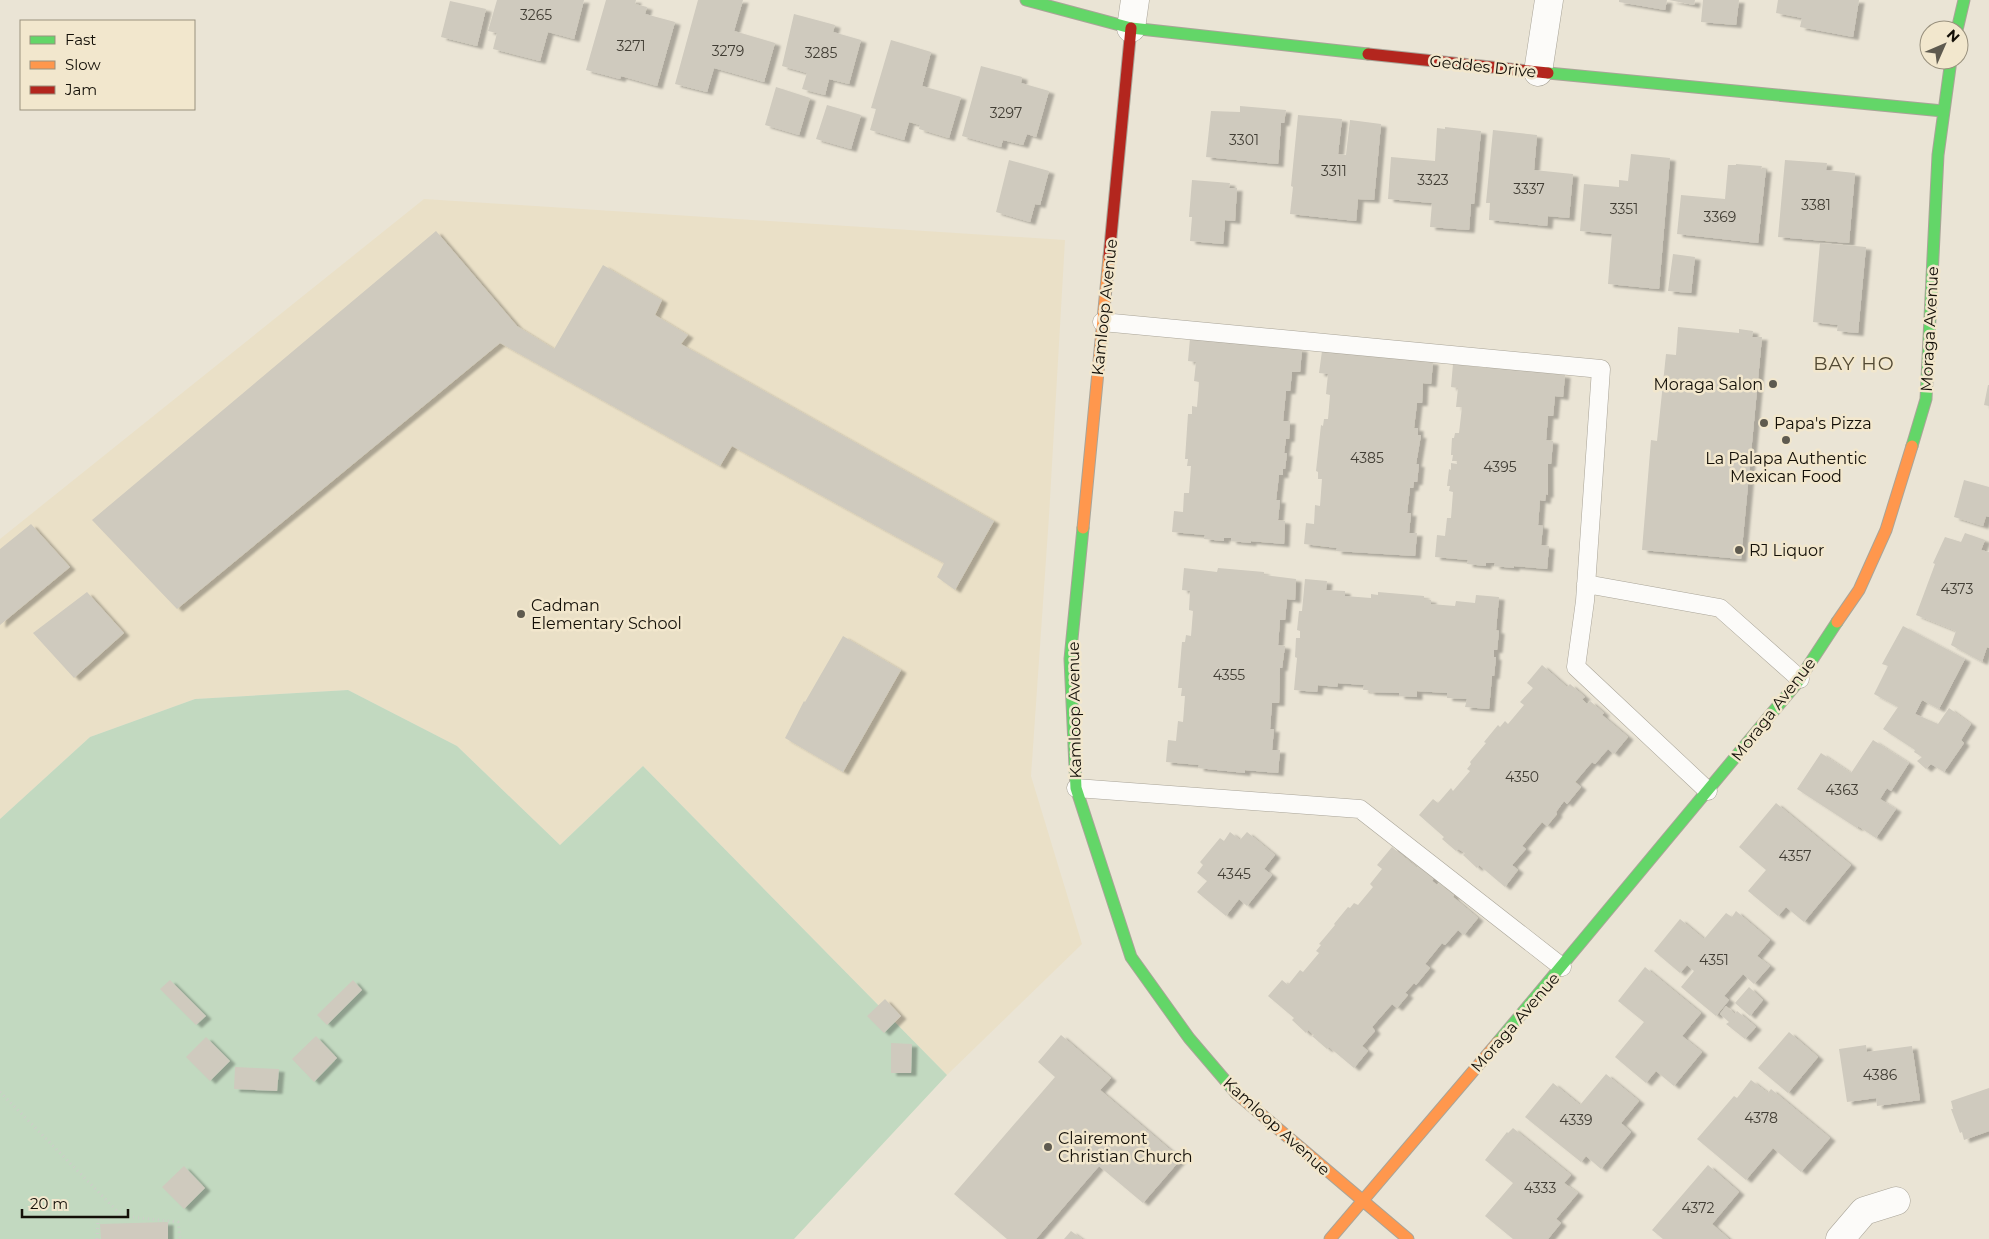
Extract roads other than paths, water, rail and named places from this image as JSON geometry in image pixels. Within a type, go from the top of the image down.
[{"type":"street","name":"Geddes Drive","points":[[1026,0],[1131,28],[1538,72],[1943,111]]},
{"type":"street","name":"Kamloop Avenue","points":[[1135,0],[1070,659],[1076,788],[1131,957],[1189,1038],[1236,1093],[1408,1239]]},
{"type":"street","points":[[1538,72],[1549,0]]},
{"type":"street","points":[[1960,20],[1964,0]]},
{"type":"street","name":"Moraga Avenue","points":[[1330,1239],[1562,967],[1800,679],[1859,590],[1882,539],[1926,399],[1938,155],[1949,70]]},
{"type":"street","points":[[1840,1239],[1864,1211],[1896,1201]]},
{"type":"lane","points":[[1102,322],[1601,369],[1586,584],[1576,667],[1708,791]]},
{"type":"lane","points":[[1586,584],[1720,608],[1800,679]]},
{"type":"lane","points":[[1076,788],[1360,809],[1562,967]]},
{"type":"place","name":"Moraga Salon","points":[[1773,384]]},
{"type":"place","name":"Papa's Pizza","points":[[1764,423]]},
{"type":"place","name":"La Palapa Authentic Mexican Food","points":[[1786,440]]},
{"type":"place","name":"RJ Liquor","points":[[1739,550]]},
{"type":"place","name":"Cadman Elementary School","points":[[521,614]]},
{"type":"place","name":"Clairemont Christian Church","points":[[1048,1147]]},
{"type":"district","name":"BAY HO","points":[[1854,363]]}]
